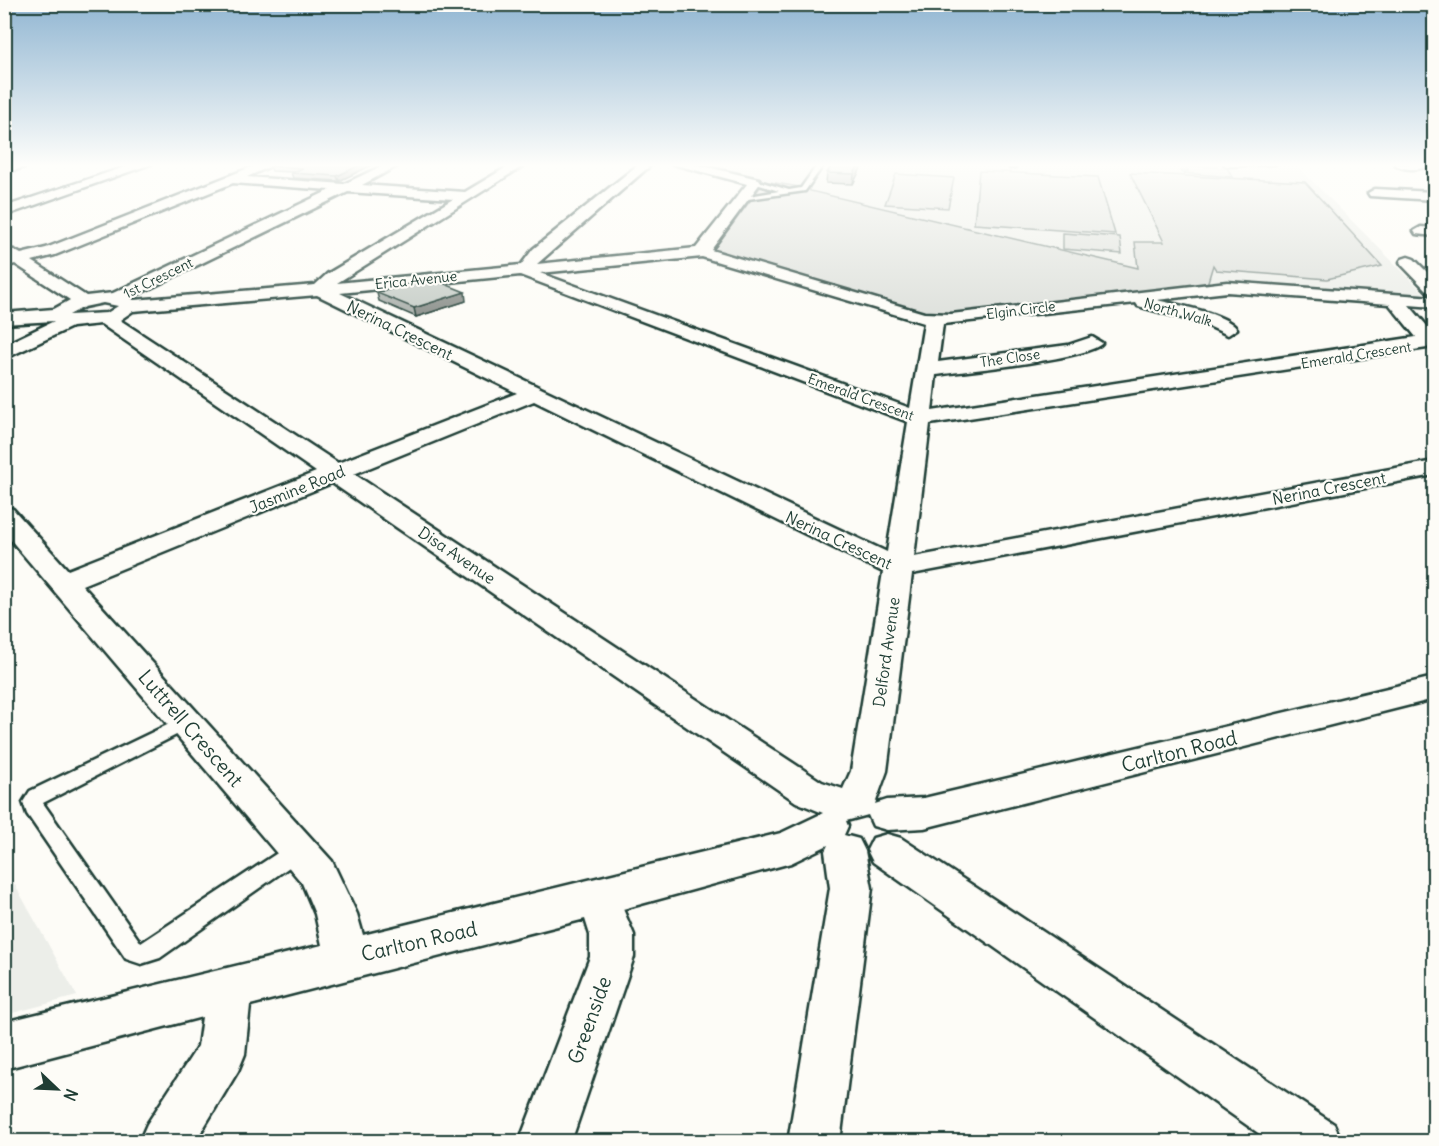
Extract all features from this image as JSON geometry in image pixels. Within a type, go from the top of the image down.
[{"type":"street","points":[[12,261],[50,252],[136,217]]},
{"type":"street","name":"1st Crescent","points":[[4,353],[64,317],[108,306],[287,217]]},
{"type":"street","points":[[321,290],[333,278],[433,217]]},
{"type":"street","points":[[527,269],[531,259],[538,252],[580,217]]},
{"type":"street","points":[[703,252],[727,217]]},
{"type":"street","name":"Disa Avenue","points":[[4,250],[12,261],[108,306],[336,473],[861,825],[1316,1142]]},
{"type":"street","name":"Erica Avenue","points":[[64,317],[108,306],[321,290],[703,252]]},
{"type":"street","name":"Elgin Circle","points":[[703,252],[934,320],[1127,297],[1235,287],[1434,302]]},
{"type":"street","points":[[1408,262],[1434,288]]},
{"type":"street","name":"Emerald Crescent","points":[[527,269],[527,274],[920,419],[1420,344],[1426,339],[1425,334],[1394,299]]},
{"type":"street","name":"Nerina Crescent","points":[[321,290],[532,394],[898,568],[1434,468]]},
{"type":"street","name":"North Walk","points":[[1127,297],[1210,320],[1228,329]]},
{"type":"street","points":[[4,319],[64,317]]},
{"type":"street","name":"Delford Avenue","points":[[814,1142],[934,320]]},
{"type":"street","name":"The Close","points":[[927,370],[1071,350],[1092,343]]},
{"type":"street","name":"Jasmine Road","points":[[63,582],[532,394]]},
{"type":"street","name":"Luttrell Crescent","points":[[4,515],[318,873],[328,895],[347,958]]},
{"type":"street","name":"Carlton Road","points":[[4,1046],[347,958],[598,898],[791,847],[861,825],[1434,688]]},
{"type":"street","name":"Greenside","points":[[545,1142],[612,957],[610,927],[598,898]]},
{"type":"street","points":[[165,1142],[220,1054],[225,1039],[229,989]]},
{"type":"lane","points":[[186,722],[37,796],[33,802],[34,808],[134,952],[141,954],[152,951],[298,850]]},
{"type":"shaded area","points":[[738,217],[923,217],[1138,268],[1135,242],[1164,242],[1152,217],[1338,217],[1382,266],[1327,279],[1216,270],[1213,265],[1207,285],[941,315],[923,314],[720,255],[714,249]]},
{"type":"shaded area","points":[[921,217],[1348,217],[1424,293],[1418,296],[1228,282],[1207,285]]},
{"type":"shaded area","points":[[975,217],[1110,217],[1115,234],[974,224]]},
{"type":"shaded area","points":[[1063,233],[1120,237],[1122,254],[1063,249]]},
{"type":"shaded area","points":[[5,867],[77,996],[5,1015]]},
{"type":"building","points":[[430,278],[465,292],[414,308],[377,293]]}]
